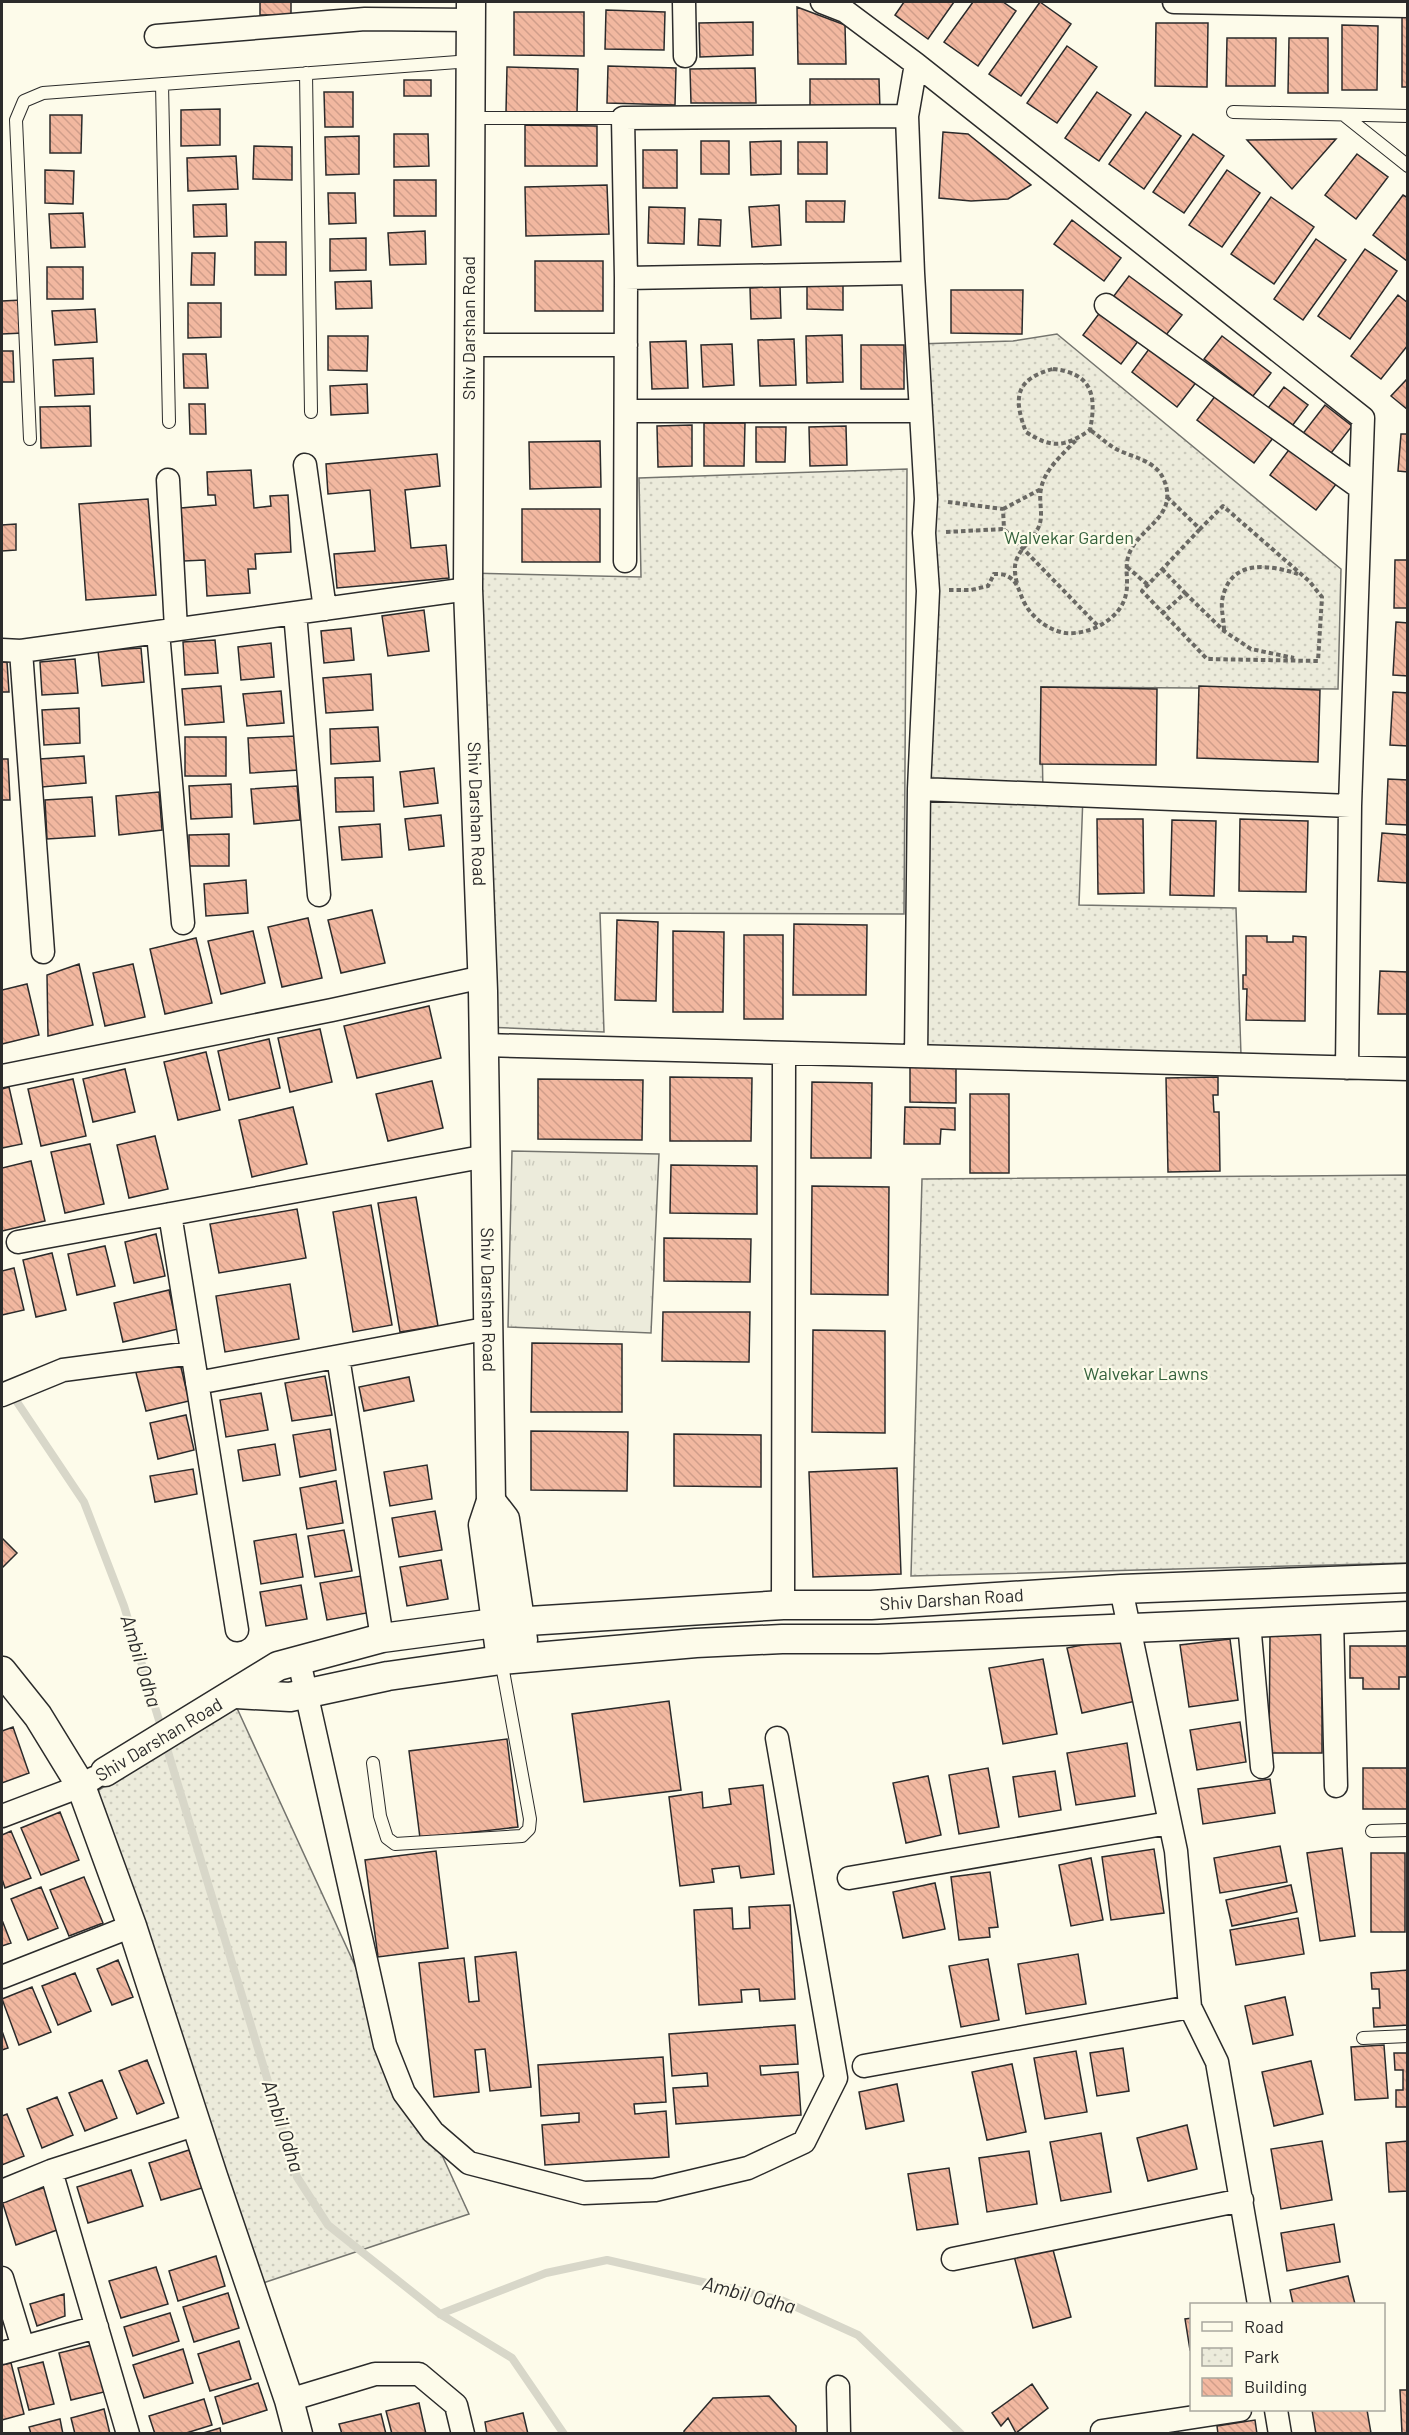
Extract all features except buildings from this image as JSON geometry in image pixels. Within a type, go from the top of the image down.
[{"type":"street","points":[[684,2],[685,56]]},
{"type":"street","points":[[822,2],[845,11],[916,64],[1363,418],[1350,806],[1347,1068]]},
{"type":"street","points":[[1174,2],[1407,6]]},
{"type":"street","points":[[156,36],[471,10]]},
{"type":"street","name":"Shiv Darshan Road","points":[[471,10],[468,589],[483,977],[492,1501],[483,1525],[508,1623],[513,1658]]},
{"type":"street","points":[[916,64],[907,116],[926,500],[924,533],[928,591],[919,789],[916,1056]]},
{"type":"street","points":[[625,561],[626,278],[623,118],[907,116]]},
{"type":"street","points":[[626,278],[913,273]]},
{"type":"street","points":[[1106,305],[1359,487]]},
{"type":"street","points":[[469,345],[626,345]]},
{"type":"street","points":[[626,411],[920,411]]},
{"type":"street","points":[[305,465],[325,609]]},
{"type":"street","points":[[168,480],[167,630],[183,923]]},
{"type":"street","points":[[43,952],[11,650],[468,589]]},
{"type":"street","points":[[295,613],[319,895]]},
{"type":"street","points":[[919,789],[1350,806]]},
{"type":"street","points":[[2,1076],[483,977]]},
{"type":"street","points":[[484,1045],[1407,1069]]},
{"type":"street","points":[[783,1605],[784,1053]]},
{"type":"street","points":[[18,1242],[487,1156]]},
{"type":"street","points":[[170,1215],[237,1630]]},
{"type":"street","points":[[197,1383],[490,1328]]},
{"type":"street","points":[[2,1395],[63,1370],[192,1353]]},
{"type":"street","points":[[338,1357],[382,1638]]},
{"type":"street","name":"Shiv Darshan Road","points":[[93,1779],[236,1694],[278,1666],[382,1638],[508,1623],[783,1605],[871,1605],[1120,1589],[1407,1578]]},
{"type":"street","points":[[1120,1589],[1176,1851],[1190,2007],[1217,2062],[1259,2303]]},
{"type":"street","name":"Shiv Darshan Road","points":[[236,1694],[290,1696],[388,1676],[513,1658],[771,1639],[878,1639],[1407,1616]]},
{"type":"street","points":[[1332,1619],[1336,1786]]},
{"type":"street","points":[[1249,1623],[1262,1767]]},
{"type":"street","points":[[299,1661],[385,2045],[404,2093],[433,2132],[469,2163],[584,2193],[655,2190],[748,2168],[804,2142],[836,2078],[777,1738]]},
{"type":"street","points":[[2,1671],[93,1779],[132,1926],[298,2433]]},
{"type":"street","points":[[2,1816],[93,1779]]},
{"type":"street","points":[[849,1878],[1169,1823]]},
{"type":"street","points":[[2,1977],[132,1926]]},
{"type":"street","points":[[864,2066],[1190,2007]]},
{"type":"street","points":[[2,2191],[51,2170],[197,2124]]},
{"type":"street","points":[[51,2170],[128,2433]]},
{"type":"street","points":[[953,2259],[1242,2200]]},
{"type":"street","points":[[2,2278],[12,2350],[97,2327]]},
{"type":"street","points":[[289,2400],[375,2374],[419,2374],[456,2405],[463,2433]]},
{"type":"street","points":[[838,2387],[839,2433]]},
{"type":"street","points":[[1102,2431],[1227,2411]]},
{"type":"street","points":[[1276,2411],[1280,2433]]},
{"type":"lane","points":[[30,439],[16,120],[24,101],[43,93],[471,61]]},
{"type":"lane","points":[[306,73],[311,412]]},
{"type":"lane","points":[[162,84],[169,422]]},
{"type":"lane","points":[[1233,112],[1407,116]]},
{"type":"lane","points":[[1344,115],[1407,166]]},
{"type":"lane","points":[[471,118],[623,118]]},
{"type":"lane","points":[[373,1763],[380,1816],[387,1838],[395,1844],[522,1836],[529,1829],[530,1819],[513,1658]]},
{"type":"lane","points":[[1372,1831],[1407,1830]]},
{"type":"lane","points":[[1363,2038],[1407,2036]]},
{"type":"path","points":[[1076,440],[1049,445],[1026,432],[1019,415],[1018,401],[1025,381],[1035,374],[1053,369],[1069,371],[1083,378],[1090,389],[1094,405],[1090,430],[1076,440],[1049,471],[1041,489],[1038,530],[1022,548],[1014,573],[1025,604],[1043,625],[1066,633],[1090,630],[1119,614],[1126,595],[1126,566],[1130,552],[1164,510],[1167,496],[1164,480],[1155,467],[1137,456],[1117,449],[1090,430]]},
{"type":"path","points":[[926,500],[1003,509],[1041,489]]},
{"type":"path","points":[[1167,496],[1200,530]]},
{"type":"path","points":[[1223,506],[1301,575],[1322,597],[1318,661],[1207,659],[1142,591],[1162,569],[1223,506]]},
{"type":"path","points":[[1003,509],[1004,529],[1098,626]]},
{"type":"path","points":[[924,533],[1004,529]]},
{"type":"path","points":[[1126,566],[1148,585]]},
{"type":"path","points":[[1224,631],[1222,602],[1231,579],[1253,566],[1271,566],[1301,575]]},
{"type":"path","points":[[1162,569],[1224,631],[1251,649],[1307,660]]},
{"type":"path","points":[[928,591],[980,589],[988,586],[994,574],[1006,575],[1017,584]]},
{"type":"path","points":[[1163,613],[1185,593]]},
{"type":"green space","name":"Walvekar Garden","points":[[1057,334],[1341,569],[1338,689],[1041,687],[1043,793],[919,789],[917,344],[1013,341]]},
{"type":"green space","points":[[907,469],[904,914],[600,913],[604,1032],[484,1027],[468,573],[641,577],[639,478]]},
{"type":"green space","points":[[1083,795],[1079,905],[1236,908],[1241,1055],[916,1056],[919,799]]},
{"type":"green space","points":[[512,1151],[659,1154],[651,1333],[508,1327]]},
{"type":"green space","name":"Walvekar Lawns","points":[[1407,1175],[1407,1563],[911,1576],[922,1179]]},
{"type":"green space","points":[[236,1706],[469,2214],[260,2284],[97,1791]]},
{"type":"waterway","name":"Ambil Odha","points":[[11,1393],[84,1502],[124,1606],[162,1730]]},
{"type":"waterway","name":"Ambil Odha","points":[[165,1742],[297,2177],[328,2225],[440,2314],[512,2358],[564,2434]]},
{"type":"waterway","name":"Ambil Odha","points":[[440,2314],[546,2273],[607,2260],[781,2300],[858,2335],[961,2434]]}]
